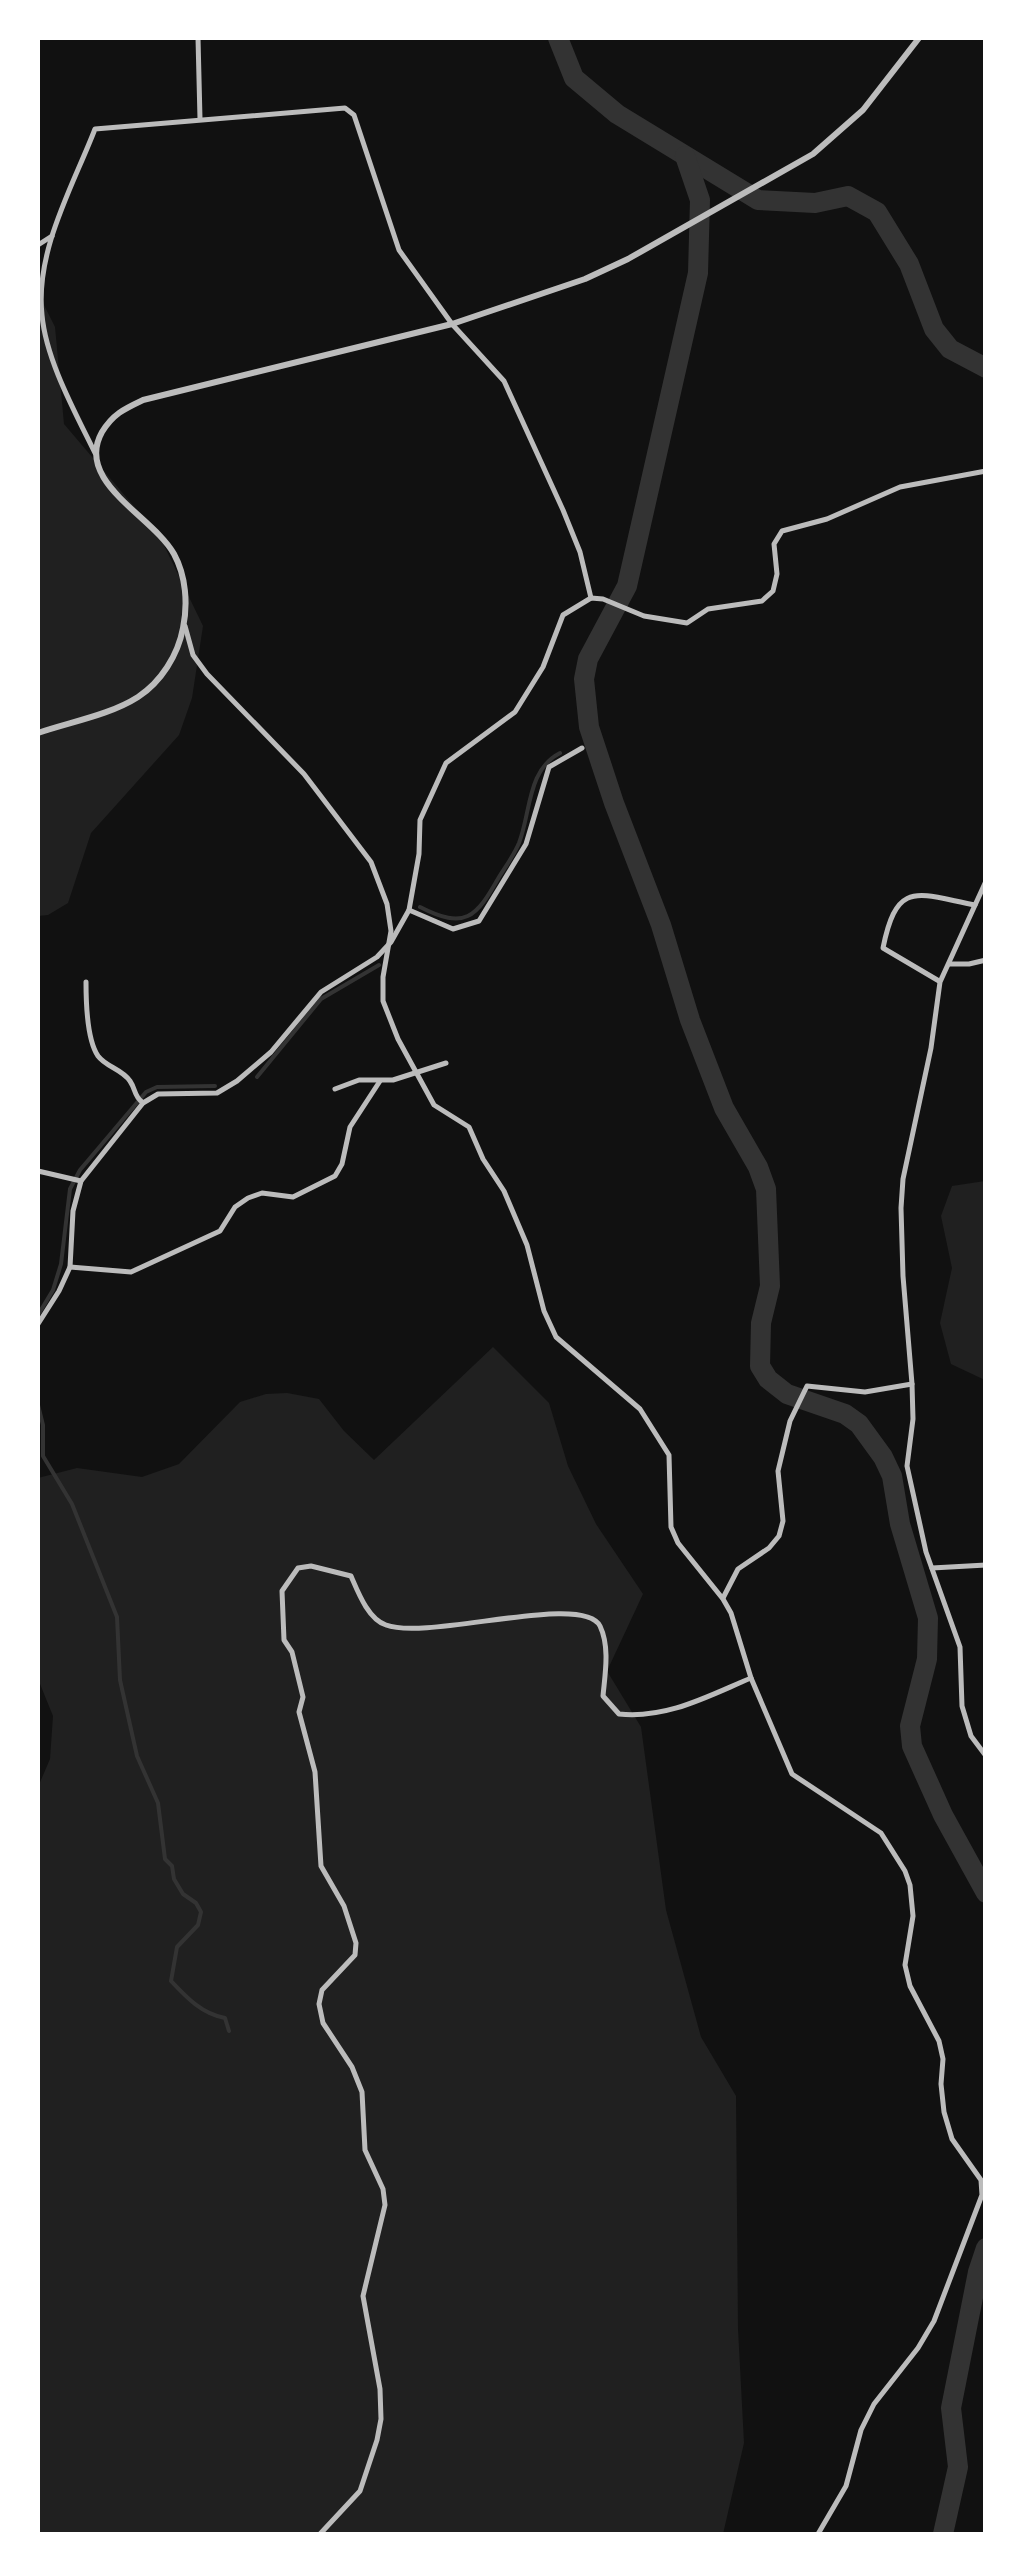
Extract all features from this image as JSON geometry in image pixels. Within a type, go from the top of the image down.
[{"type":"street","points":[[198,38],[200,121]]},
{"type":"street","points":[[95,453],[99,438],[116,412],[143,400],[452,324],[585,280],[685,230],[813,154],[843,130],[896,71],[919,38]]},
{"type":"street","points":[[38,732],[138,697],[167,667],[184,624],[185,588],[172,551],[102,479],[95,453],[67,396],[42,316],[44,272],[53,235],[95,129],[345,108],[354,115],[399,250],[452,324],[504,380],[580,552],[591,598]]},
{"type":"street","points":[[38,245],[53,235]]},
{"type":"street","points":[[38,1324],[70,1266],[77,1180],[140,1101],[158,1094],[217,1093],[237,1081],[271,1052],[321,992],[377,957],[391,942],[410,910],[420,820],[446,763],[515,712],[543,667],[563,614],[591,598],[687,624],[708,609],[762,601],[773,591],[778,574],[774,544],[782,531],[827,519],[900,487],[986,471]]},
{"type":"street","points":[[184,624],[193,654],[207,674],[304,774],[371,862],[386,904],[391,942],[383,977],[384,1001],[398,1040],[434,1105],[469,1127],[504,1191],[527,1245],[544,1311],[556,1337],[640,1409],[669,1455],[671,1527],[678,1544],[723,1598],[751,1678],[792,1774],[881,1834],[910,1884],[914,1916],[905,1965],[910,1986],[939,2042],[943,2059],[940,2084],[952,2139],[980,2180],[982,2195],[934,2321],[874,2404],[846,2486],[818,2534]]},
{"type":"street","points":[[410,910],[454,929],[479,922],[526,844],[549,767],[582,748]]},
{"type":"street","points":[[983,1750],[972,1736],[962,1706],[960,1648],[932,1568],[907,1466],[913,1419],[903,1276],[903,1179],[931,1048],[940,982],[986,880]]},
{"type":"street","points":[[940,982],[883,948],[896,905],[907,897],[920,895],[974,904]]},
{"type":"street","points":[[949,964],[986,960]]},
{"type":"street","points":[[86,982],[86,1007],[96,1051],[100,1059],[130,1080],[140,1101]]},
{"type":"street","points":[[334,1089],[359,1080],[393,1080],[446,1063]]},
{"type":"street","points":[[70,1266],[131,1272],[220,1231],[235,1206],[248,1198],[262,1193],[293,1197],[335,1176],[342,1164],[350,1127],[380,1081]]},
{"type":"street","points":[[38,1170],[77,1180]]},
{"type":"street","points":[[723,1598],[738,1570],[779,1536],[783,1521],[778,1471],[790,1421],[807,1386],[864,1392],[912,1384]]},
{"type":"street","points":[[932,1568],[986,1565]]},
{"type":"street","points":[[320,2534],[360,2491],[377,2440],[380,2389],[363,2296],[385,2205],[383,2189],[364,2150],[362,2092],[352,2067],[323,2023],[319,2004],[322,1990],[355,1956],[356,1942],[344,1906],[320,1866],[315,1772],[299,1712],[304,1697],[292,1652],[284,1640],[282,1590],[298,1568],[311,1566],[351,1576],[363,1603],[384,1625],[413,1629],[550,1612],[592,1618],[599,1624],[606,1655],[603,1696],[619,1714],[641,1716],[672,1710],[751,1678]]},
{"type":"shaded area","points":[[38,293],[55,327],[64,424],[160,537],[203,626],[192,698],[179,735],[91,833],[68,903],[48,915],[38,916]]},
{"type":"shaded area","points":[[986,1181],[985,1380],[951,1364],[940,1323],[952,1268],[941,1216],[952,1186]]},
{"type":"shaded area","points":[[493,1347],[549,1403],[568,1466],[596,1524],[643,1594],[607,1671],[641,1727],[666,1910],[701,2037],[736,2096],[738,2329],[744,2443],[723,2534],[38,2534],[38,1787],[50,1759],[53,1716],[38,1679],[38,1478],[77,1468],[142,1477],[179,1464],[240,1402],[266,1394],[319,1399],[374,1460]]},
{"type":"waterway","points":[[558,38],[574,78],[617,114],[758,200],[815,203],[848,196],[877,212],[909,264],[934,329],[950,349],[986,368]]},
{"type":"waterway","points":[[685,156],[700,200],[698,273],[627,586],[588,659],[584,679],[589,727],[661,925],[690,1020],[724,1108],[758,1167],[766,1189],[770,1286],[761,1323],[760,1366],[768,1379],[787,1394],[845,1414],[859,1424],[892,1476],[900,1524],[928,1618],[927,1659],[910,1726],[912,1746],[943,1815],[986,1893]]},
{"type":"waterway","points":[[420,907],[448,918],[476,911],[517,847],[541,770],[560,753]]},
{"type":"waterway","points":[[257,1077],[321,999],[379,965]]},
{"type":"waterway","points":[[38,1315],[53,1290],[61,1264],[70,1189],[80,1170],[146,1092],[157,1087],[215,1086]]},
{"type":"waterway","points":[[38,1405],[43,1425],[43,1456],[72,1504],[117,1617],[120,1680],[137,1756],[158,1803],[165,1859],[172,1866],[183,1894],[201,1912],[198,1925],[177,1947],[171,1981],[202,2009],[225,2018],[229,2031]]},
{"type":"waterway","points":[[943,2534],[958,2467],[951,2408],[986,2248]]}]
